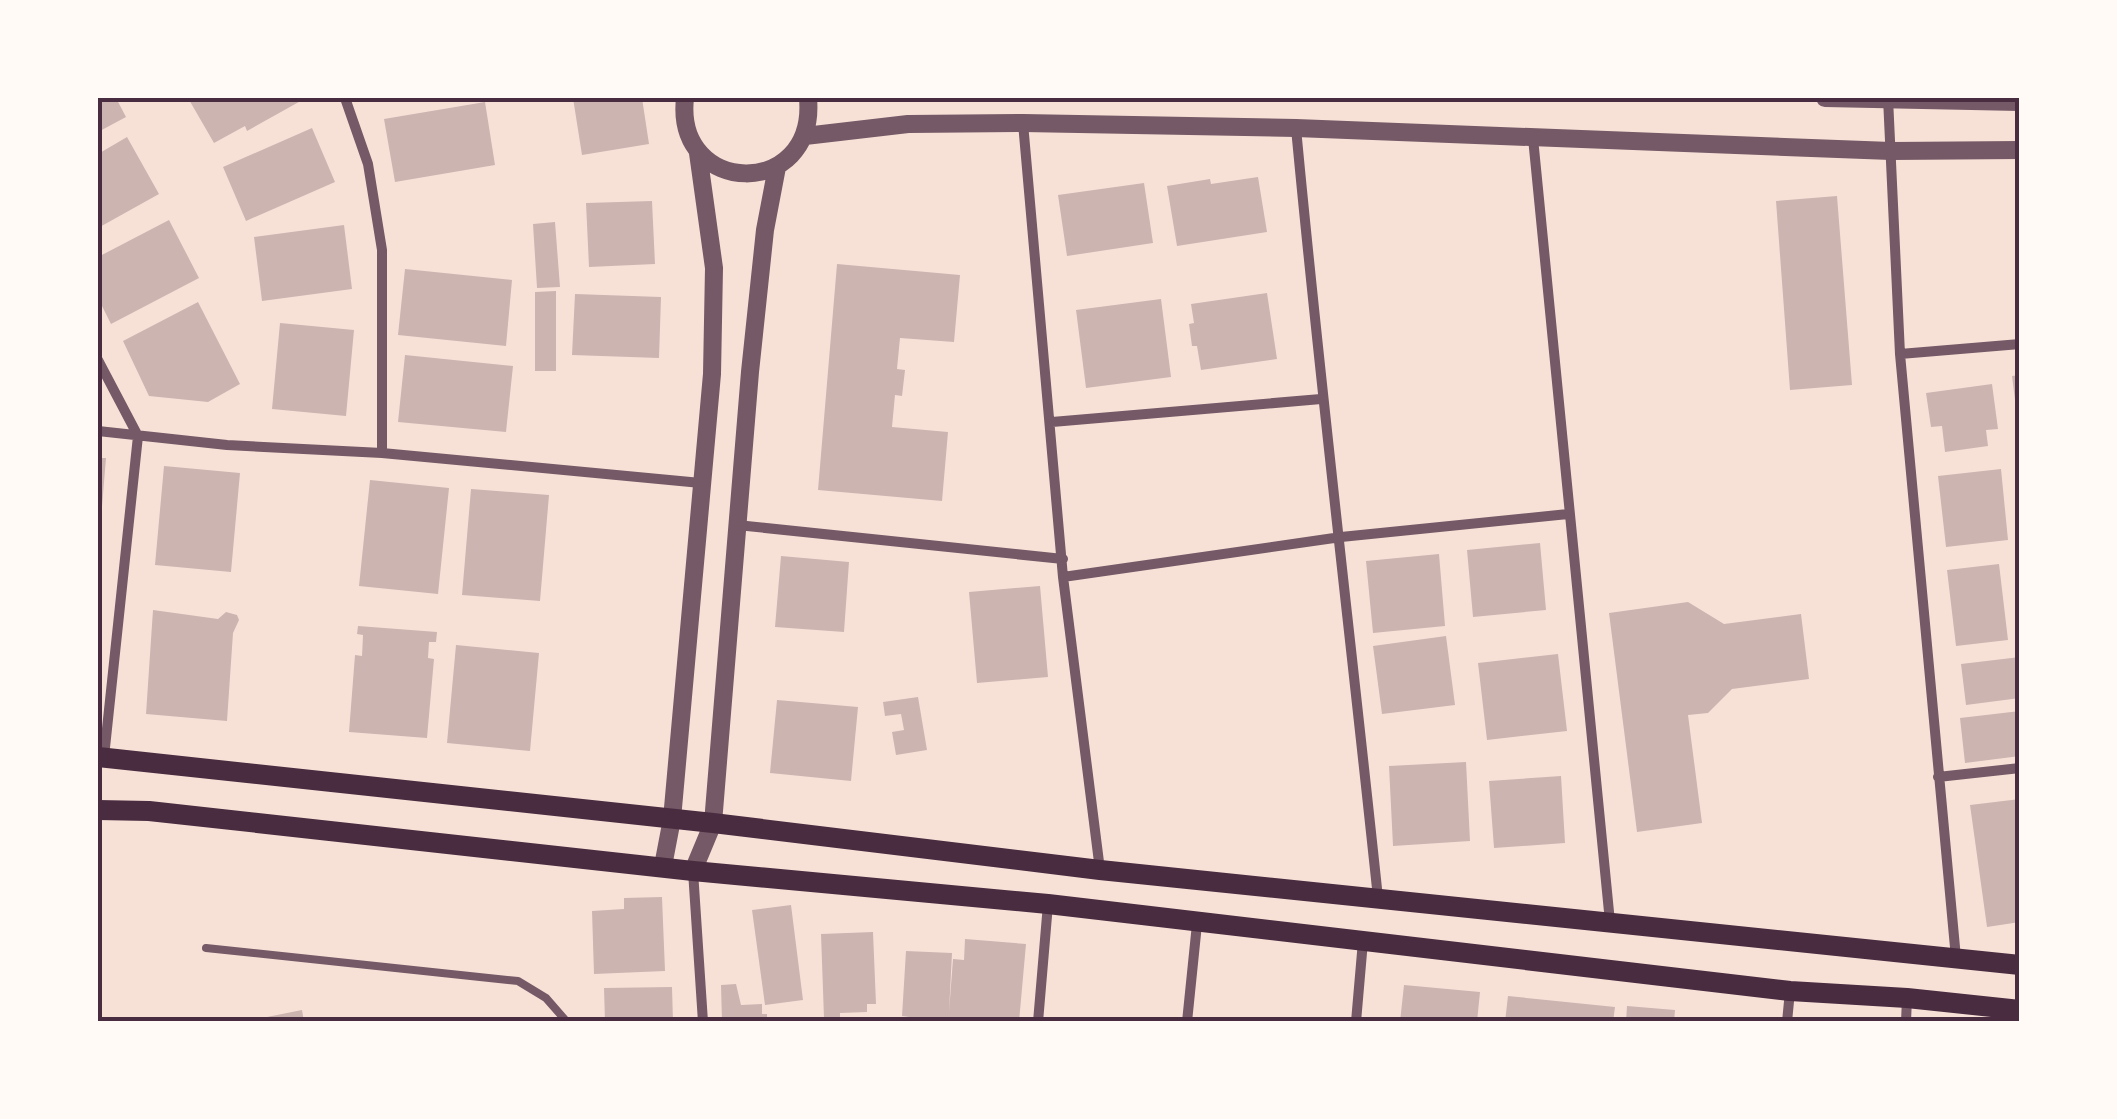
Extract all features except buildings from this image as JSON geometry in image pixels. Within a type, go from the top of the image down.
[{"type":"main road","points":[[101,757],[713,823],[1100,870],[2020,964]]},
{"type":"main road","points":[[98,810],[149,812],[693,871],[1048,904],[1790,991],[2020,1010]]},
{"type":"street","points":[[344,98],[368,164],[382,250],[382,452]]},
{"type":"street","points":[[685,98],[683,115],[698,152],[714,166],[735,174],[756,174],[776,167],[794,154],[805,136],[810,116],[808,98]]},
{"type":"street","points":[[1825,98],[2020,102]]},
{"type":"street","points":[[1888,99],[1900,354],[1956,958]]},
{"type":"street","points":[[805,136],[908,124],[1023,123],[1296,128],[1891,151],[2020,150]]},
{"type":"street","points":[[1023,123],[1063,578],[1100,870]]},
{"type":"street","points":[[1296,128],[1378,899]]},
{"type":"street","points":[[1532,138],[1610,922]]},
{"type":"street","points":[[663,866],[672,819],[712,374],[714,268],[698,152]]},
{"type":"street","points":[[703,1022],[693,871],[713,823],[763,248],[776,167]]},
{"type":"street","points":[[1900,354],[2020,344]]},
{"type":"street","points":[[98,360],[138,436],[101,757]]},
{"type":"street","points":[[1052,422],[1322,399]]},
{"type":"street","points":[[98,431],[227,446],[382,452],[701,483]]},
{"type":"street","points":[[1063,578],[1340,536],[1568,514]]},
{"type":"street","points":[[737,525],[1062,559]]},
{"type":"street","points":[[1938,777],[2020,768]]},
{"type":"street","points":[[1038,1022],[1048,904]]},
{"type":"street","points":[[1187,1022],[1197,924]]},
{"type":"street","points":[[1356,1022],[1363,941]]},
{"type":"street","points":[[1787,1022],[1790,991]]},
{"type":"street","points":[[1906,1022],[1907,998]]},
{"type":"lane","points":[[206,948],[518,982],[546,998],[567,1022]]}]
